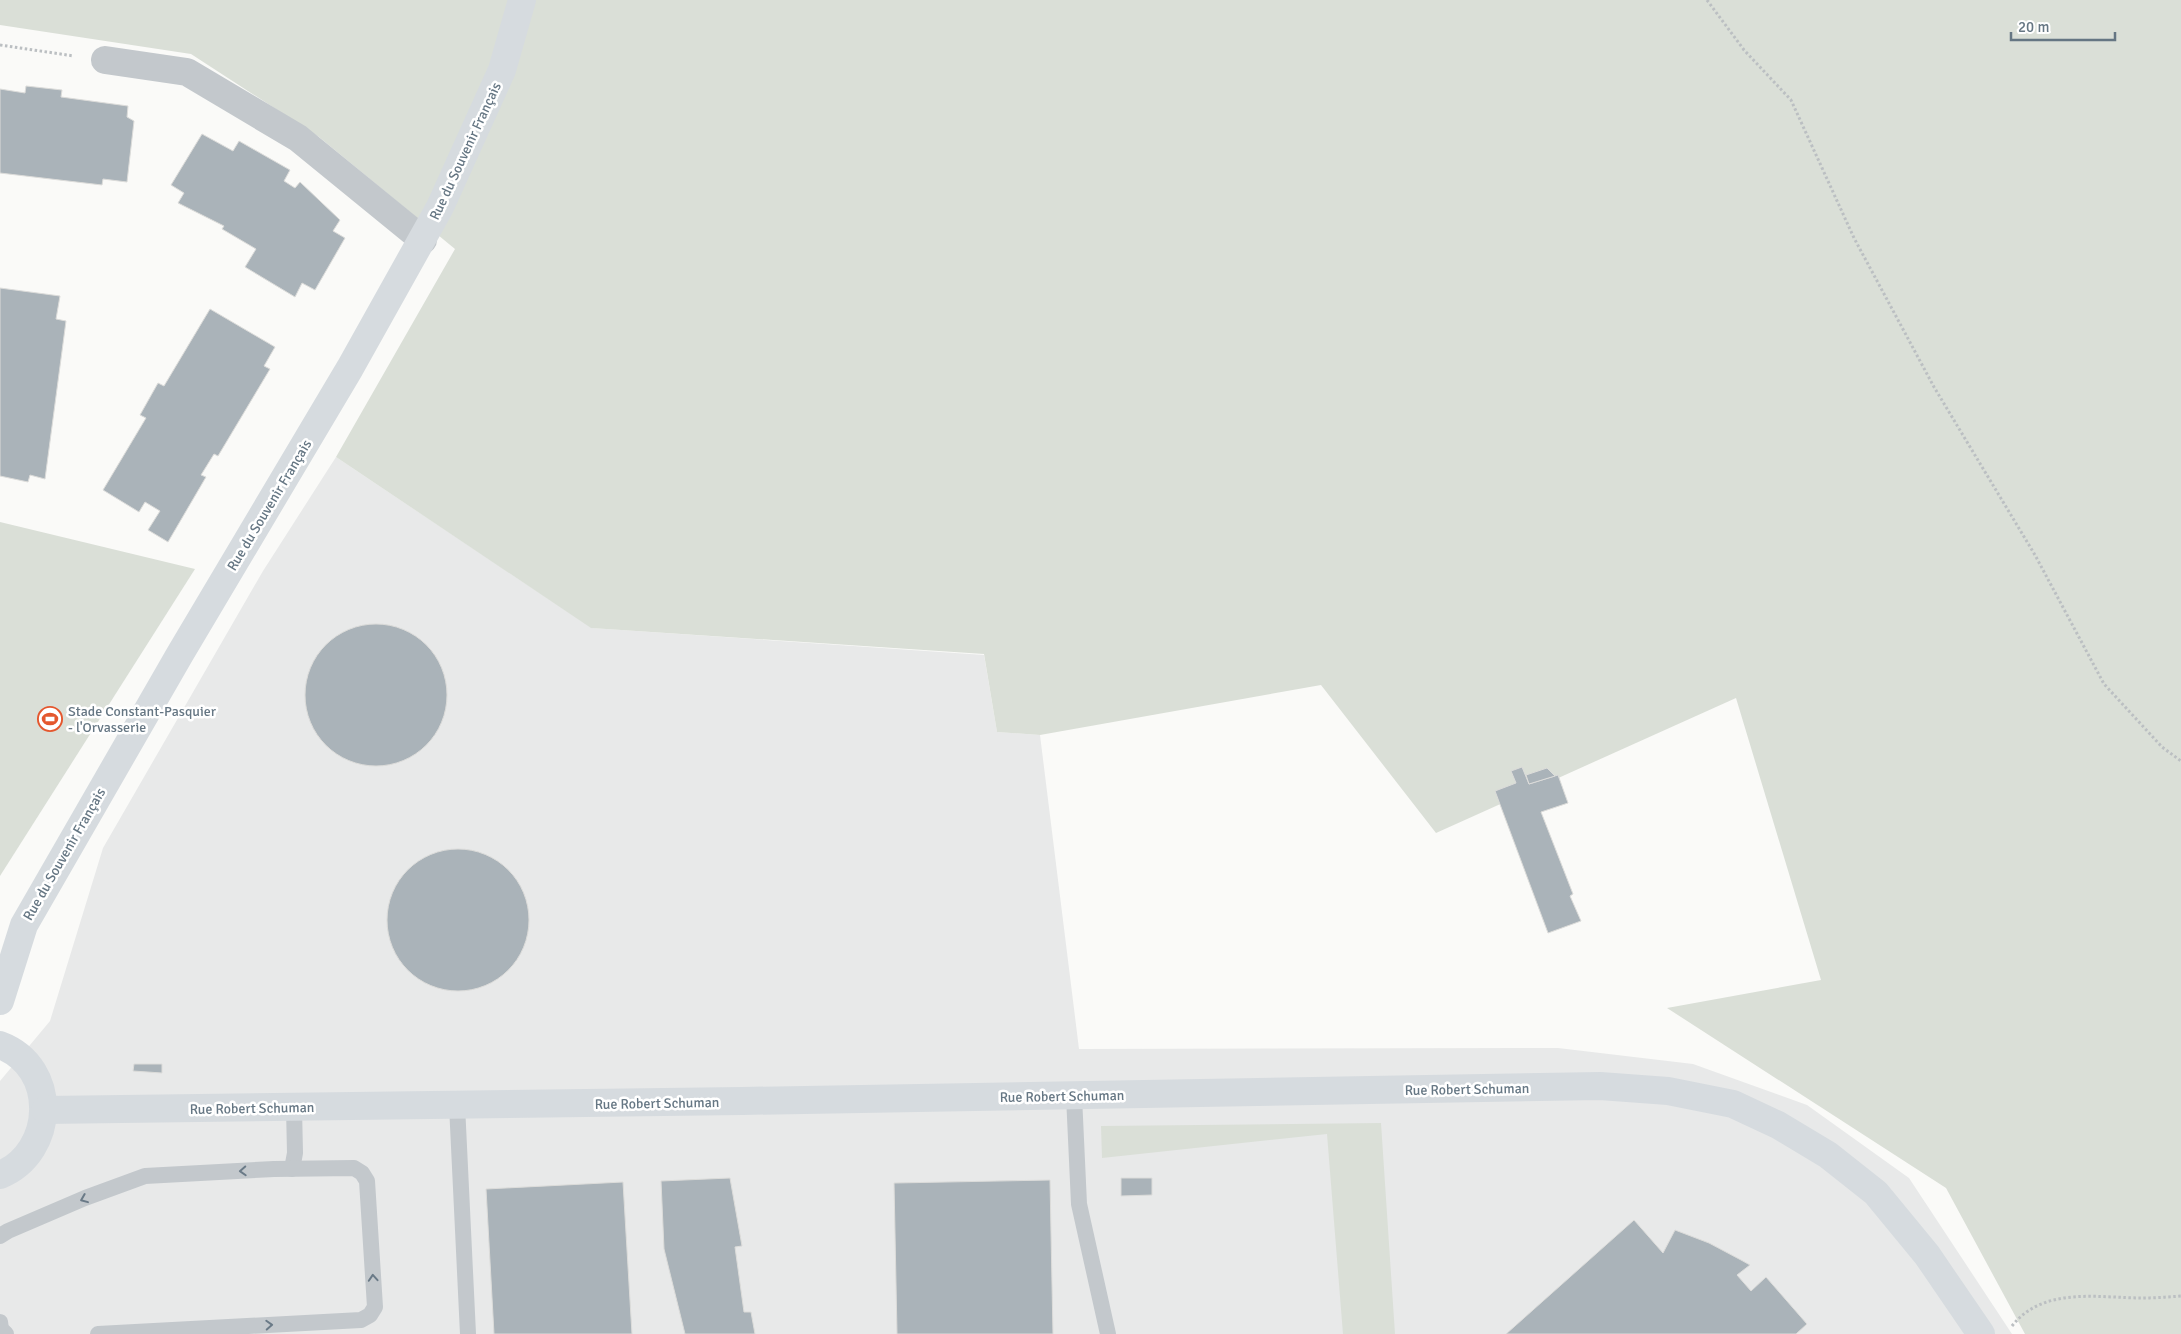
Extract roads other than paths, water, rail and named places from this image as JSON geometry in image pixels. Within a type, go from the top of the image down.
[{"type":"street","name":"Rue du Souvenir Français","points":[[0,1001],[24,925],[180,654],[350,368],[423,240],[474,136],[502,70],[522,0]]},
{"type":"street","points":[[105,60],[188,72],[298,138],[423,240]]},
{"type":"street","points":[[0,1045],[20,1057],[33,1072],[42,1090],[45,1110],[42,1128],[34,1146],[23,1161],[0,1175]]},
{"type":"street","name":"Rue Robert Schuman","points":[[45,1110],[1074,1096],[1600,1086],[1668,1092],[1734,1104],[1778,1125],[1828,1155],[1876,1193],[1927,1255],[1981,1334]]},
{"type":"lane","points":[[1074,1096],[1079,1204],[1108,1334]]},
{"type":"lane","points":[[457,1105],[468,1334]]},
{"type":"lane","points":[[292,1169],[295,1153],[294,1108]]},
{"type":"lane","points":[[0,1236],[77,1202],[145,1176],[354,1168],[362,1173],[367,1181],[375,1307],[370,1315],[361,1320],[98,1334]]},
{"type":"lane","points":[[0,1322],[1,1329],[6,1334]]},
{"type":"place","name":"Stade Constant-Pasquier - l'Orvasserie","points":[[50,719]]}]
